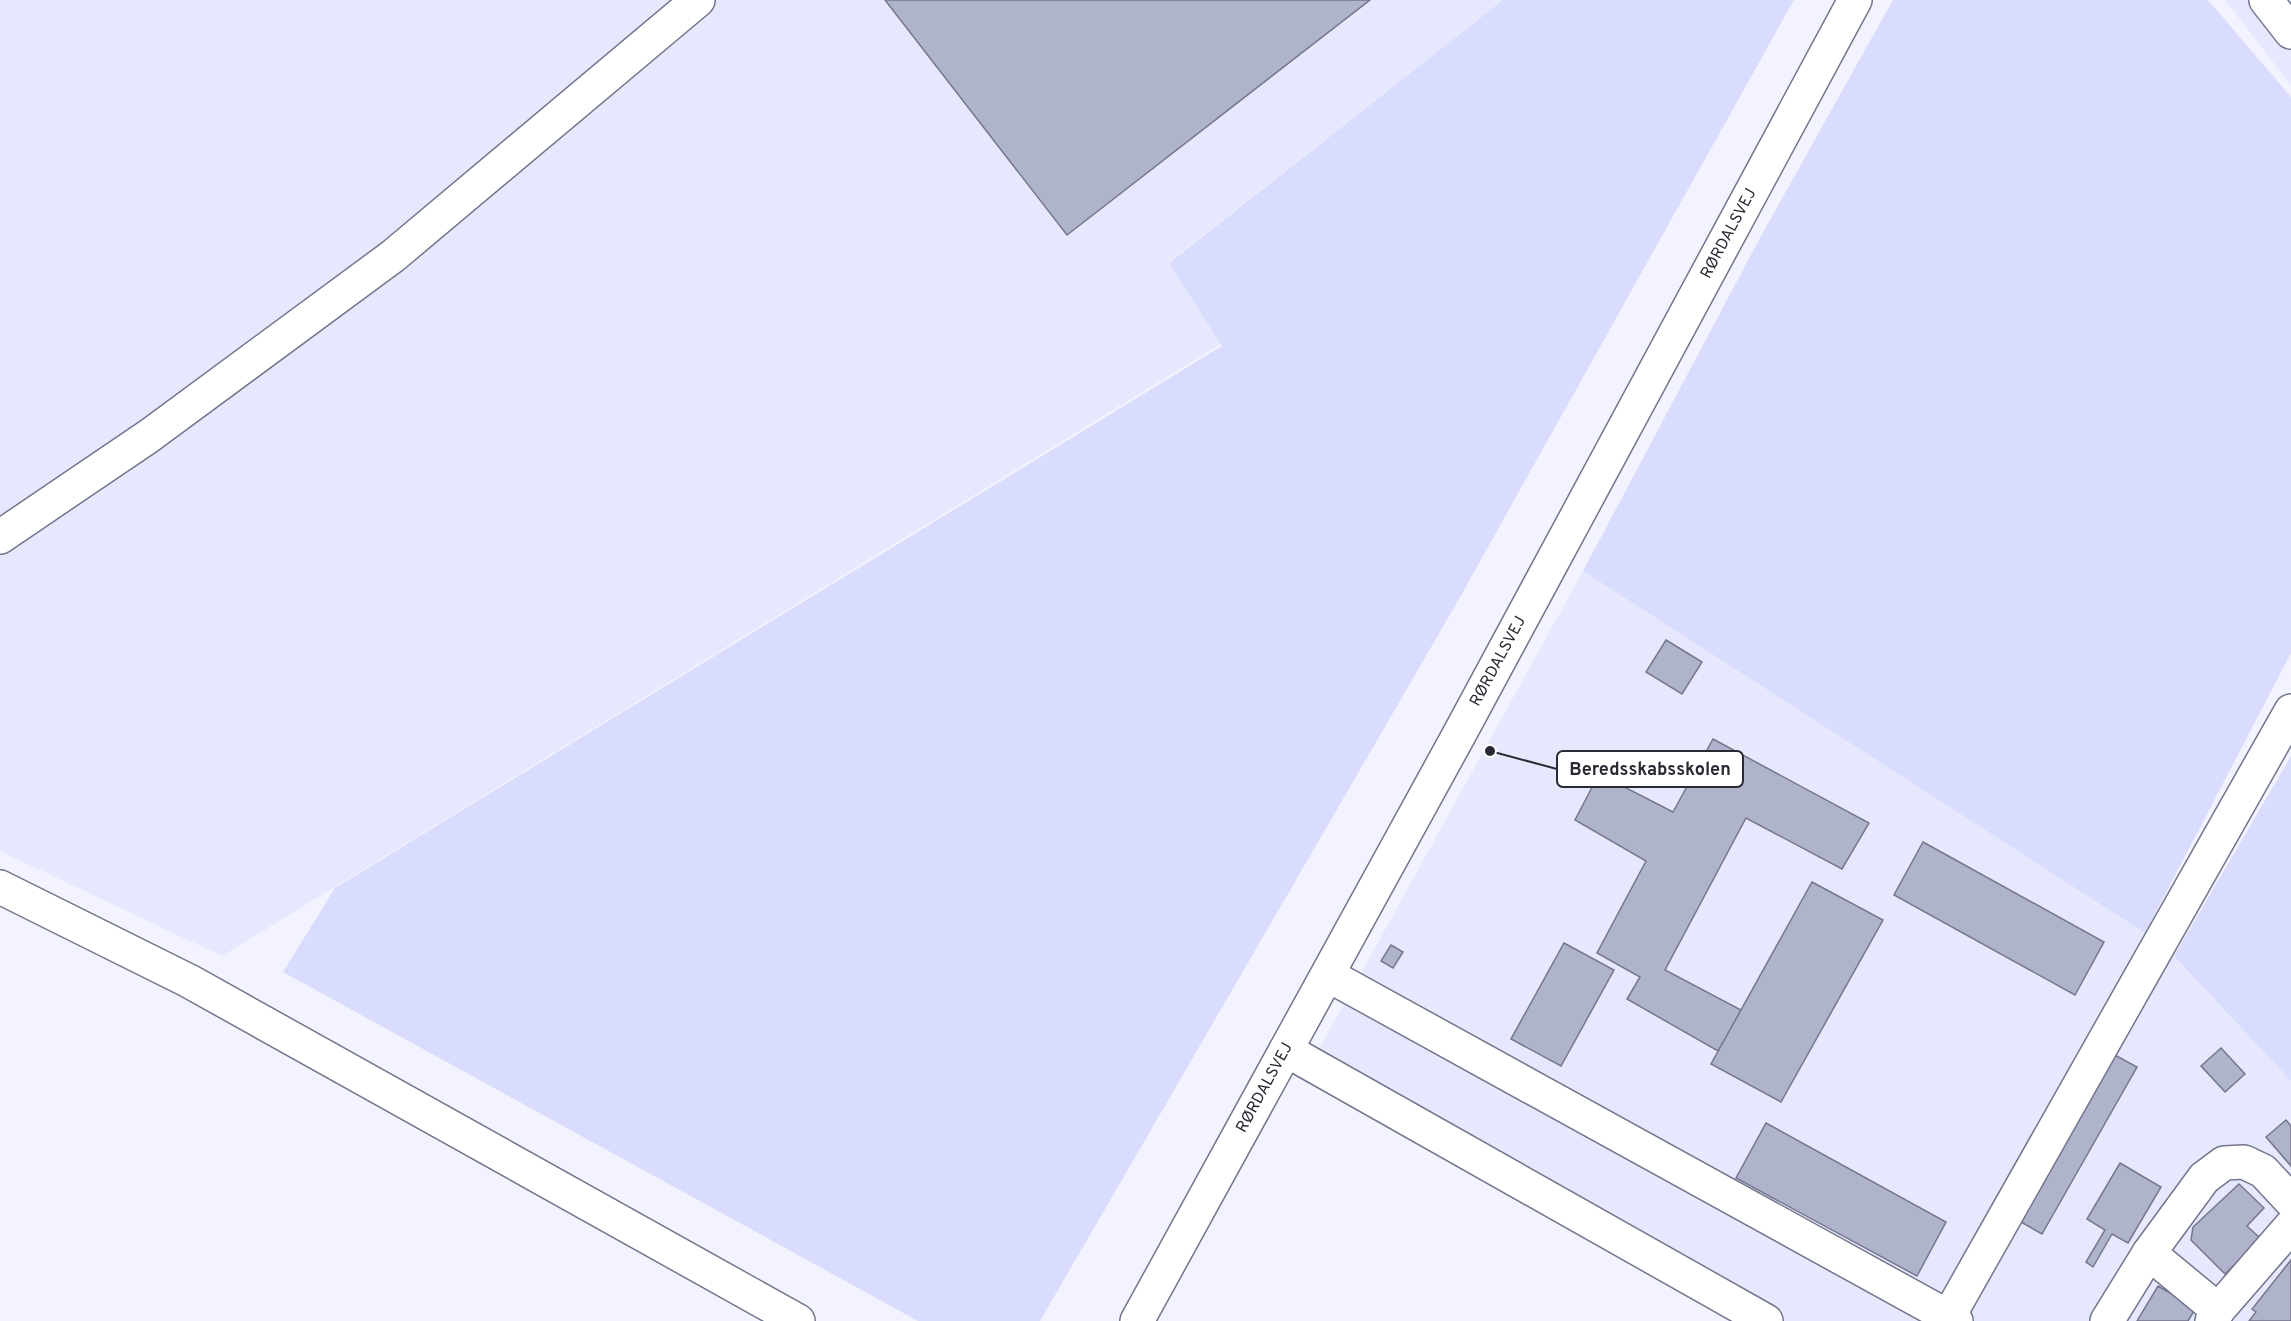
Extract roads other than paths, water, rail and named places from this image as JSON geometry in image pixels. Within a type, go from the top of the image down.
[{"type":"street","points":[[0,537],[149,436],[393,256],[698,0]]},
{"type":"street","name":"RØRDALSVEJ","points":[[1137,1321],[1328,975],[1855,0]]},
{"type":"street","points":[[2266,0],[2291,32]]},
{"type":"street","points":[[1328,975],[1950,1320],[2291,711]]},
{"type":"street","points":[[0,887],[189,981],[798,1321]]},
{"type":"street","points":[[1286,1050],[1766,1321]]},
{"type":"street","points":[[2107,1321],[2149,1253],[2204,1178],[2224,1163],[2244,1162],[2263,1171],[2291,1201]]},
{"type":"street","points":[[2149,1253],[2215,1316],[2291,1226]]},
{"type":"place","name":"Beredsskabsskolen","points":[[1490,751]]}]
